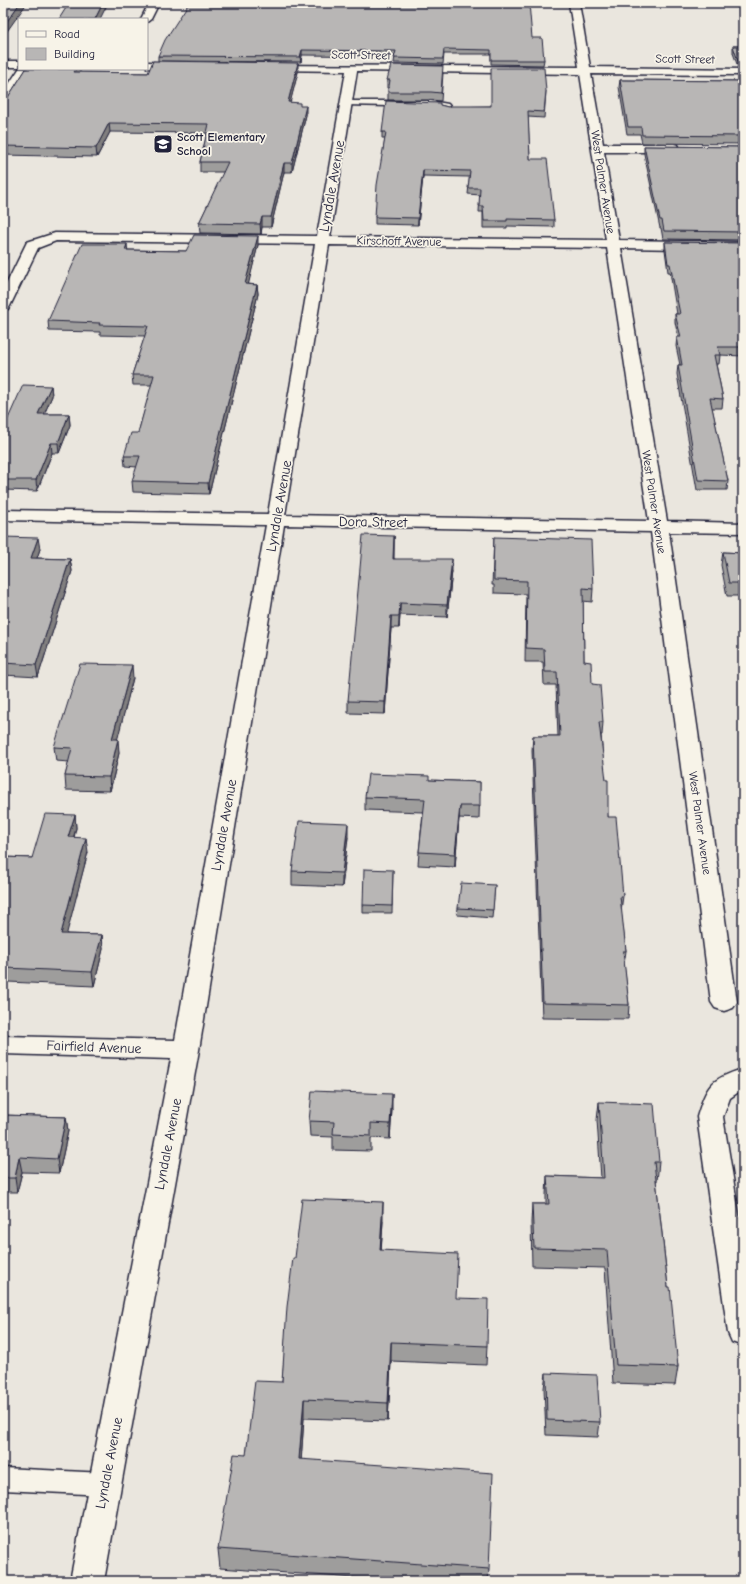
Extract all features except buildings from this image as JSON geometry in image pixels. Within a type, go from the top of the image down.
[{"type":"street","points":[[146,18],[154,3]]},
{"type":"street","name":"West Palmer Avenue","points":[[574,3],[659,526],[724,1002]]},
{"type":"street","points":[[3,64],[18,64]]},
{"type":"street","points":[[148,65],[194,66]]},
{"type":"street","name":"Scott Street","points":[[258,67],[743,72]]},
{"type":"street","name":"Lyndale Avenue","points":[[87,1581],[186,1050],[352,68]]},
{"type":"street","points":[[597,148],[689,149]]},
{"type":"street","name":"Kirschoff Avenue","points":[[3,306],[32,245],[55,237],[743,246]]},
{"type":"street","name":"Dora Street","points":[[3,515],[743,528]]},
{"type":"street","name":"Fairfield Avenue","points":[[3,1045],[186,1050]]},
{"type":"street","points":[[738,1080],[719,1090],[710,1116],[743,1333]]},
{"type":"lane","points":[[3,99],[22,70]]},
{"type":"lane","points":[[346,103],[431,104],[440,105],[448,109]]},
{"type":"lane","points":[[3,1479],[105,1484]]},
{"type":"place","name":"Scott Elementary School","points":[[163,144]]}]
